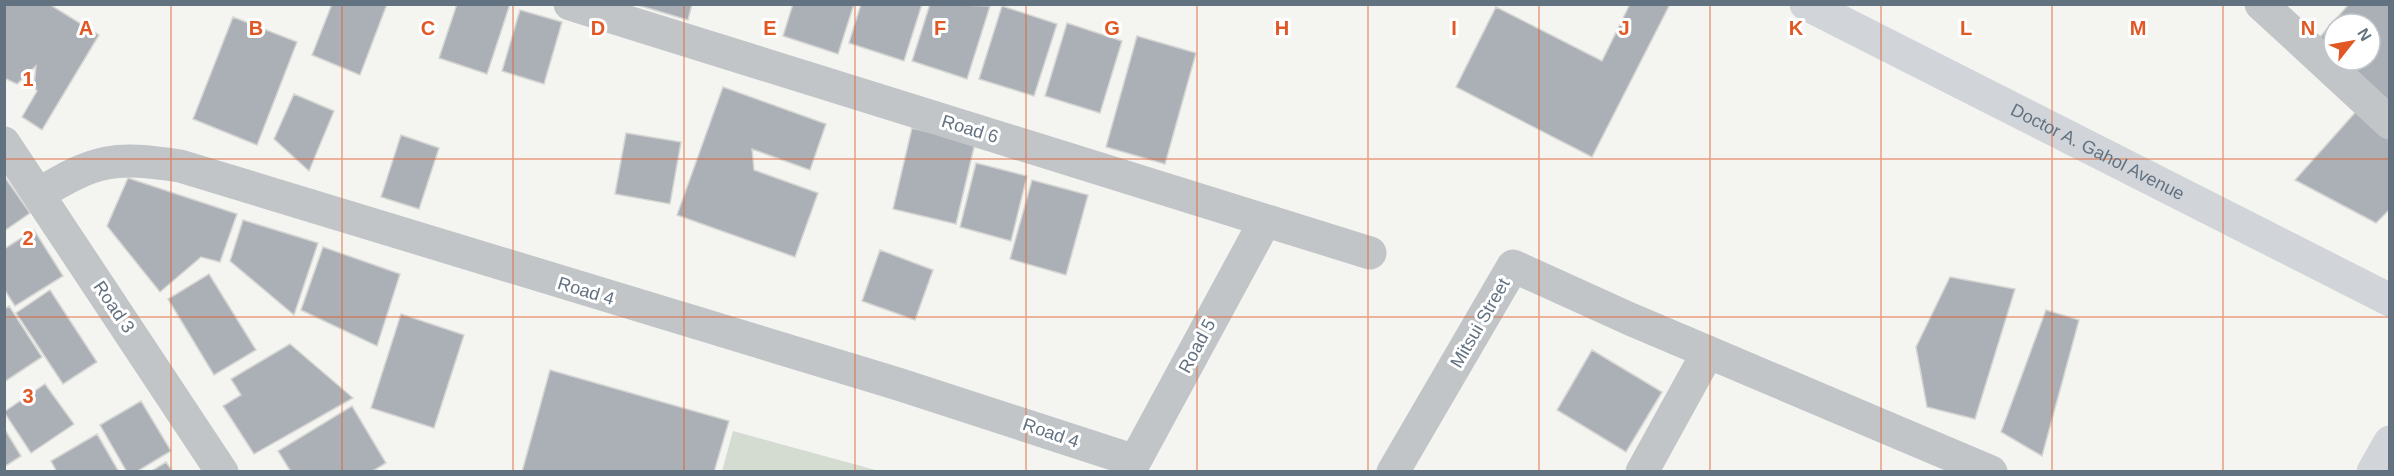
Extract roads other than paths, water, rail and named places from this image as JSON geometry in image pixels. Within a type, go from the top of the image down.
[{"type":"main road","name":"Doctor A. Gahol Avenue","points":[[1806,4],[2390,300]]},
{"type":"main road","points":[[2373,471],[2390,442]]},
{"type":"street","name":"Road 6","points":[[570,4],[1370,253]]},
{"type":"street","points":[[2261,4],[2390,123]]},
{"type":"street","name":"Road 3","points":[[4,143],[222,471]]},
{"type":"street","name":"Road 4","points":[[39,194],[77,171],[109,161],[143,161],[180,166],[898,384],[1132,466]]},
{"type":"street","name":"Road 5","points":[[1132,466],[1265,221]]},
{"type":"street","name":"Mitsui Street","points":[[1393,471],[1513,266],[1991,471]]},
{"type":"street","points":[[1642,471],[1708,351]]}]
